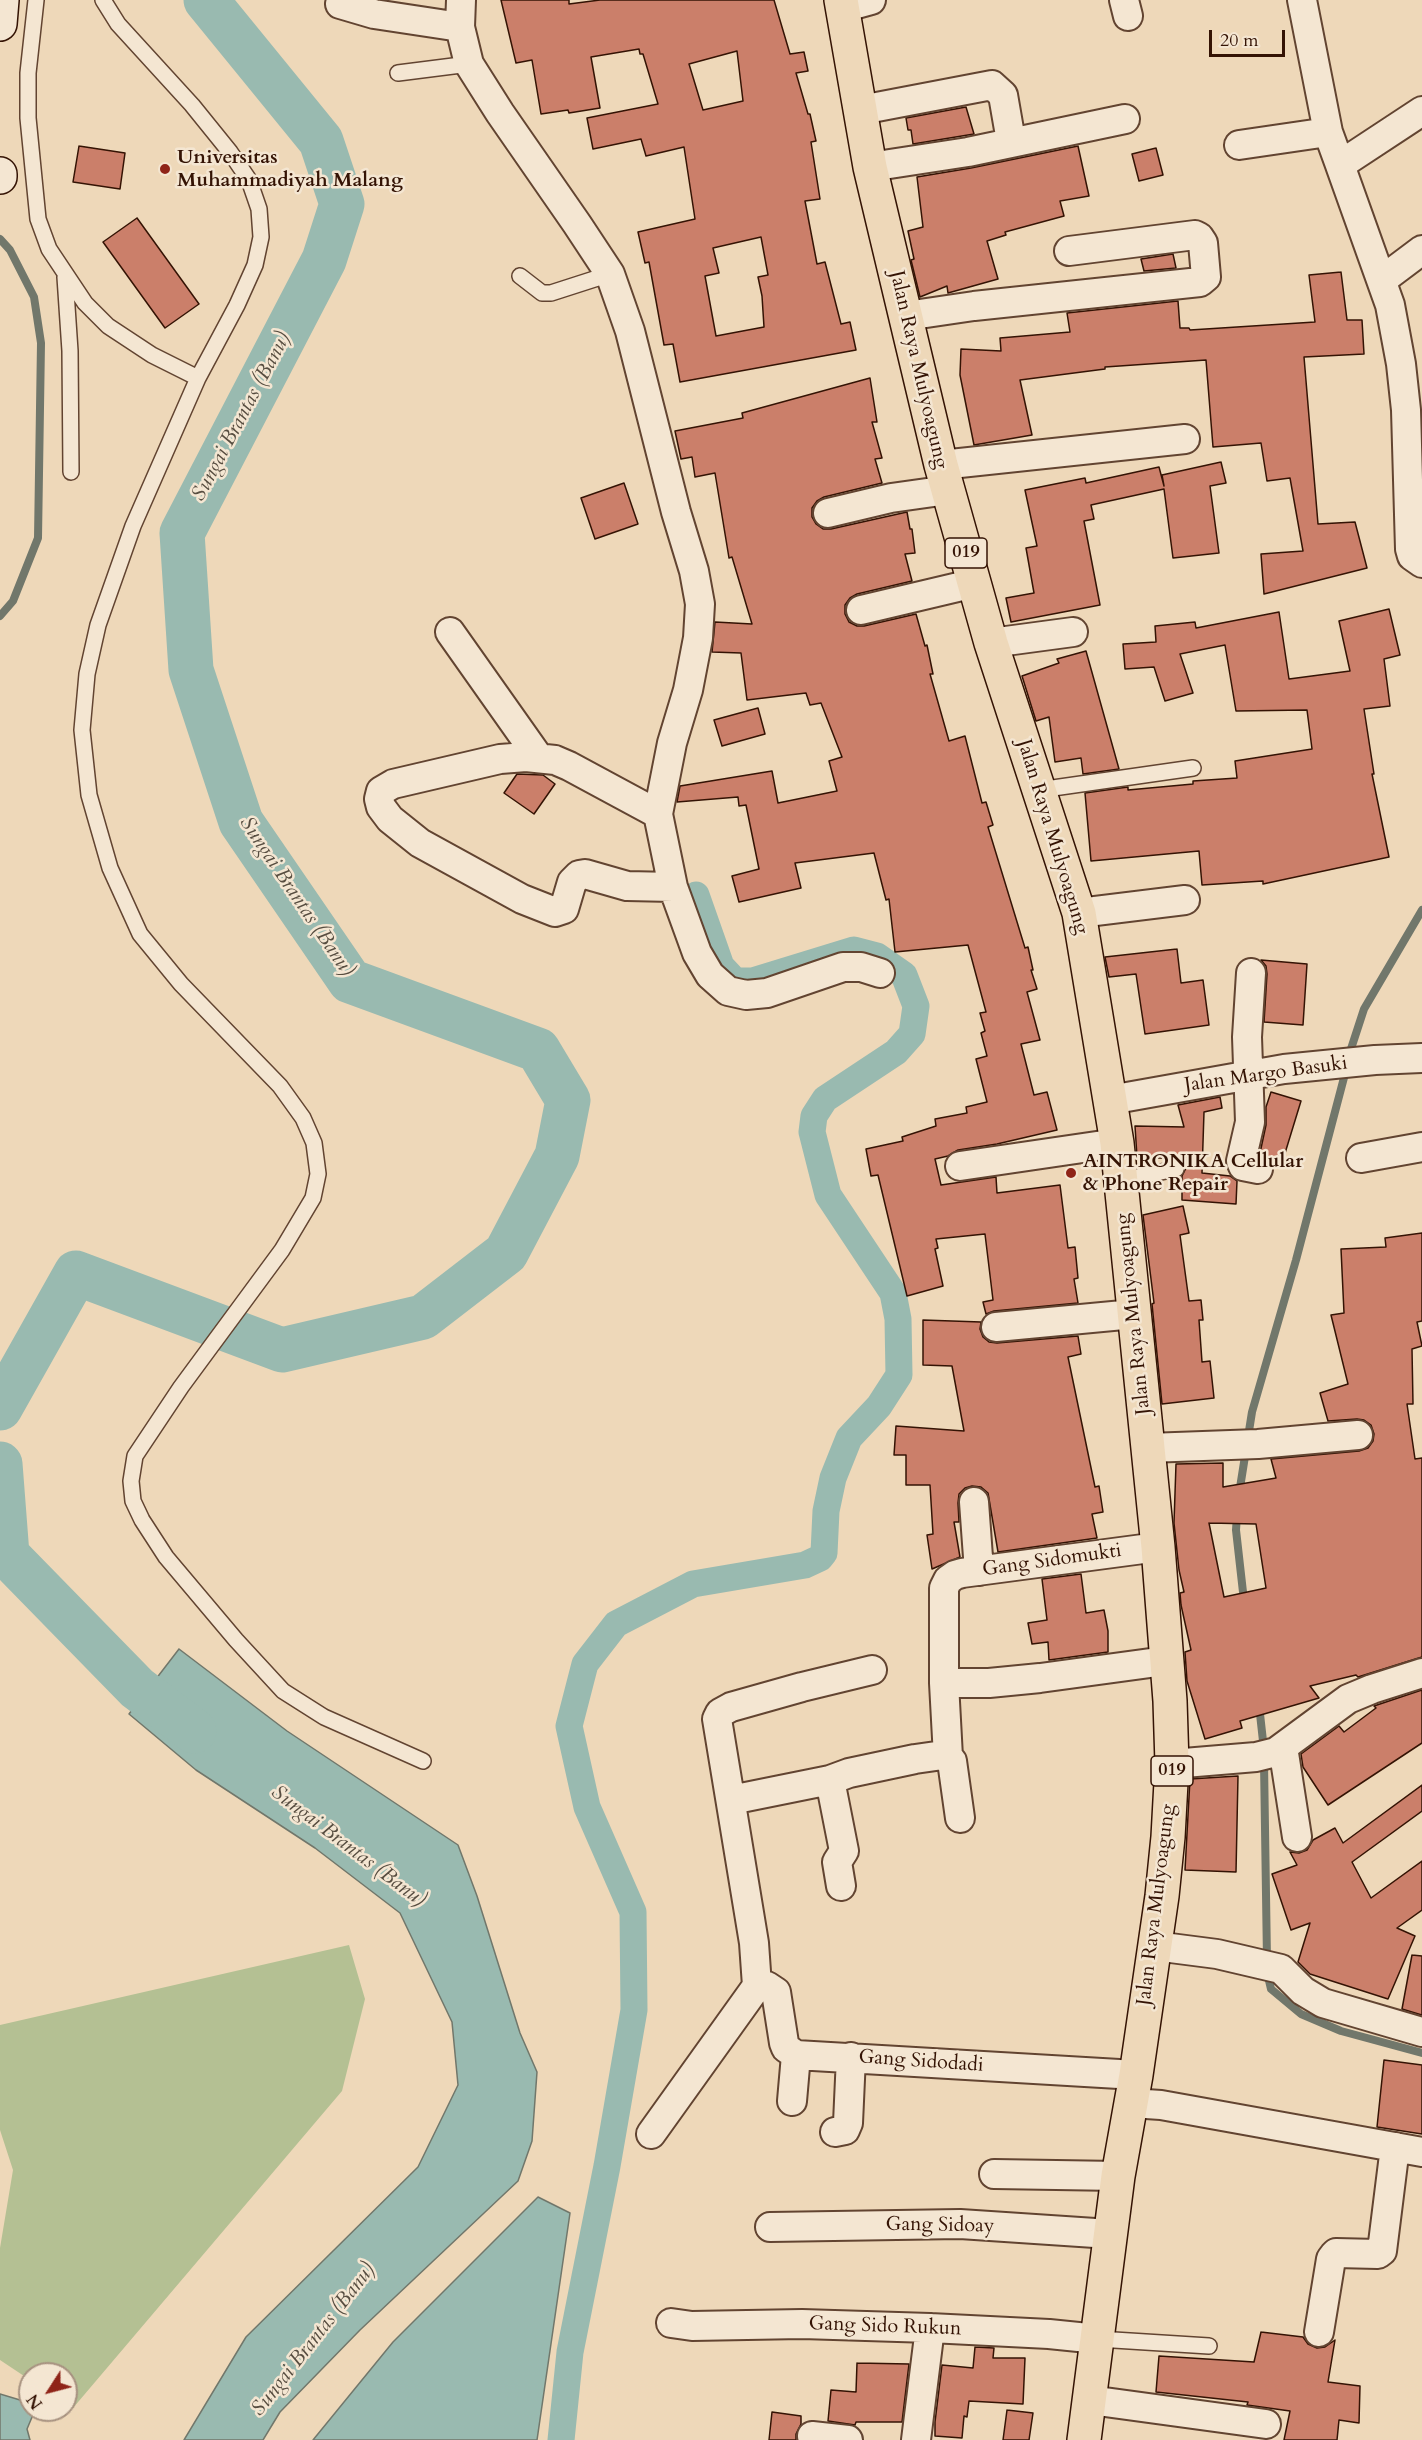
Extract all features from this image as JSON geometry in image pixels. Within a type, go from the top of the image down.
[{"type":"main road","points":[[0,24],[2,0]]},
{"type":"main road","name":"Jalan Raya Mulyoagung","points":[[851,3],[861,110],[870,167],[944,478],[992,643],[1079,913],[1117,1143],[1158,1547],[1165,1661],[1170,1701],[1172,1764],[1162,1896],[1118,2176],[1084,2440]]},
{"type":"street","points":[[1302,0],[1328,132],[1382,280],[1395,330],[1406,410],[1410,549],[1412,556],[1422,562]]},
{"type":"street","points":[[340,4],[374,14],[461,14],[469,64],[610,274],[630,332],[676,512],[694,571],[700,604],[698,638],[690,681],[672,743],[657,814],[673,887],[697,953],[710,975],[728,991],[746,995],[767,993],[843,967],[861,967],[880,973]]},
{"type":"street","points":[[861,110],[992,85],[1003,95],[1011,141]]},
{"type":"street","points":[[1340,165],[1422,111]]},
{"type":"street","points":[[870,167],[968,152],[1011,141],[1125,119]]},
{"type":"street","points":[[1239,145],[1328,132]]},
{"type":"street","points":[[906,316],[974,306],[1200,282],[1206,277],[1203,243],[1195,235],[1070,251]]},
{"type":"street","points":[[1382,280],[1422,250]]},
{"type":"street","points":[[828,513],[891,498],[944,478],[1185,439]]},
{"type":"street","points":[[861,610],[975,583]]},
{"type":"street","points":[[450,632],[538,758]]},
{"type":"street","points":[[992,643],[1072,632]]},
{"type":"street","points":[[657,814],[569,766],[555,760],[538,758],[501,759],[393,784],[381,791],[379,799],[381,807],[390,819],[420,843],[522,899],[555,912],[564,909],[572,882],[579,875],[585,874],[627,886],[673,887]]},
{"type":"street","points":[[1079,913],[1185,900]]},
{"type":"street","points":[[1251,973],[1247,1037],[1250,1122],[1241,1161],[1243,1166],[1258,1169]]},
{"type":"street","name":"Jalan Margo Basuki","points":[[1110,1100],[1248,1074],[1375,1060],[1422,1058]]},
{"type":"street","points":[[960,1166],[1117,1143]]},
{"type":"street","points":[[1361,1158],[1422,1147]]},
{"type":"street","points":[[996,1327],[1134,1314]]},
{"type":"street","points":[[1148,1448],[1245,1444],[1358,1435]]},
{"type":"street","points":[[974,1502],[979,1571]]},
{"type":"street","name":"Gang Sidomukti","points":[[944,1683],[944,1588],[948,1580],[955,1575],[1158,1547]]},
{"type":"street","points":[[948,1757],[944,1683],[989,1683],[1165,1661]]},
{"type":"street","points":[[651,2133],[757,1986],[754,1944],[717,1725],[720,1713],[731,1707],[792,1689],[872,1670]]},
{"type":"street","points":[[1172,1764],[1272,1752],[1348,1699],[1422,1673]]},
{"type":"street","points":[[1272,1752],[1297,1837]]},
{"type":"street","points":[[731,1800],[830,1780],[849,1773],[943,1755],[952,1761],[960,1818]]},
{"type":"street","points":[[830,1780],[844,1851],[837,1862],[841,1886]]},
{"type":"street","points":[[1155,1946],[1241,1958],[1281,1968],[1303,1991],[1323,2003],[1422,2032]]},
{"type":"street","points":[[757,1986],[767,1986],[776,1992],[784,2043],[786,2048],[796,2055],[792,2101]]},
{"type":"street","name":"Gang Sidodadi","points":[[796,2055],[851,2056],[913,2062],[1133,2089],[1161,2105],[1422,2152]]},
{"type":"street","points":[[835,2132],[845,2130],[848,2123],[851,2056]]},
{"type":"street","points":[[1318,2332],[1331,2259],[1334,2255],[1336,2253],[1378,2254],[1382,2251],[1395,2147]]},
{"type":"street","points":[[994,2174],[1118,2176]]},
{"type":"street","name":"Gang Sidoay","points":[[770,2227],[960,2224],[1110,2234]]},
{"type":"street","name":"Gang Sido Rukun","points":[[671,2323],[692,2326],[802,2324],[930,2328],[1098,2339]]},
{"type":"street","points":[[916,2440],[930,2328]]},
{"type":"street","points":[[1090,2400],[1266,2424]]},
{"type":"street","points":[[812,2436],[848,2440]]},
{"type":"lane","points":[[36,0],[27,73],[32,167],[38,219],[49,249],[85,303],[108,326],[152,355],[198,378]]},
{"type":"lane","points":[[103,0],[118,24],[192,105],[230,152],[249,180],[259,209],[261,237],[255,265],[237,306],[198,378],[133,526],[98,625],[87,674],[82,730],[89,795],[110,868],[140,934],[181,984],[280,1086],[303,1118],[314,1143],[318,1174],[313,1198],[282,1250],[182,1387],[135,1456],[131,1481],[133,1501],[142,1521],[166,1557],[236,1640],[283,1691],[324,1717],[423,1761]]},
{"type":"lane","points":[[398,73],[469,64]]},
{"type":"lane","points":[[520,276],[542,293],[551,293],[610,274]]},
{"type":"lane","points":[[65,276],[70,351],[71,472]]},
{"type":"lane","points":[[1039,790],[1193,768]]},
{"type":"lane","points":[[1121,1180],[1176,1169]]},
{"type":"lane","points":[[1098,2339],[1209,2346]]},
{"type":"green space","points":[[349,1945],[365,1999],[342,2091],[78,2402],[78,2362],[18,2362],[18,2372],[0,2360],[0,2248],[13,2170],[0,2130],[0,2025]]},
{"type":"water","points":[[179,1649],[287,1731],[458,1845],[477,1896],[520,2033],[537,2072],[532,2141],[518,2181],[360,2330],[280,2412],[263,2440],[184,2440],[246,2337],[418,2167],[458,2085],[452,2022],[400,1913],[315,1848],[196,1770],[129,1714]]},
{"type":"water","points":[[538,2197],[570,2213],[537,2440],[313,2440],[393,2342]]},
{"type":"water","points":[[0,2394],[18,2399],[18,2422],[30,2422],[27,2429],[30,2440],[0,2440]]},
{"type":"building","points":[[501,0],[569,0],[569,4],[600,0],[774,0],[790,54],[804,52],[808,71],[796,73],[808,114],[810,114],[816,141],[811,142],[820,199],[805,201],[817,264],[825,262],[841,324],[850,322],[856,350],[680,382],[673,344],[664,345],[649,262],[645,263],[638,232],[695,219],[684,147],[646,156],[641,139],[593,149],[587,118],[658,104],[643,54],[640,54],[639,49],[591,57],[600,108],[569,113],[568,110],[541,114],[532,60],[516,63]],"holes":[[[737,51],[743,101],[703,110],[689,64]],[[761,237],[768,275],[758,277],[764,327],[716,336],[705,276],[719,273],[713,248]]]},
{"type":"building","points":[[966,107],[974,134],[913,144],[906,118]]},
{"type":"building","points":[[79,146],[125,153],[120,189],[73,182]]},
{"type":"building","points":[[1078,146],[1089,196],[1060,201],[1064,216],[1005,232],[1006,235],[987,241],[998,279],[948,293],[947,286],[920,297],[911,260],[914,259],[908,231],[923,227],[917,177]]},
{"type":"building","points":[[1156,148],[1163,175],[1139,181],[1132,154]]},
{"type":"building","points":[[137,218],[199,304],[165,328],[103,242]]},
{"type":"building","points":[[1173,254],[1176,268],[1144,271],[1141,259]]},
{"type":"building","points":[[1341,272],[1347,320],[1362,320],[1364,354],[1304,357],[1318,524],[1355,522],[1367,568],[1264,594],[1261,554],[1303,551],[1290,478],[1267,481],[1261,443],[1213,447],[1206,360],[1105,367],[1105,369],[1020,380],[1032,435],[974,445],[960,375],[961,349],[1001,351],[1000,338],[1070,332],[1067,313],[1178,301],[1180,328],[1190,330],[1315,322],[1309,275]]},
{"type":"building","points":[[870,378],[877,422],[872,422],[882,458],[875,459],[882,483],[824,497],[812,508],[812,517],[823,529],[831,529],[907,512],[915,553],[905,554],[912,581],[857,594],[845,605],[845,614],[849,622],[857,626],[864,626],[916,614],[925,646],[927,645],[933,674],[930,674],[949,741],[965,736],[982,803],[986,802],[993,825],[988,827],[1025,948],[1028,947],[1033,970],[1031,970],[1037,989],[1027,992],[1040,1040],[1021,1044],[1034,1095],[1047,1092],[1057,1130],[997,1144],[958,1150],[948,1156],[935,1159],[941,1185],[996,1177],[997,1193],[1060,1185],[1068,1248],[1075,1247],[1078,1278],[1074,1279],[1078,1303],[994,1311],[986,1314],[983,1302],[993,1300],[985,1234],[936,1239],[938,1248],[935,1249],[943,1286],[907,1296],[878,1175],[871,1176],[866,1149],[903,1141],[902,1137],[936,1126],[935,1119],[967,1113],[966,1107],[987,1102],[976,1059],[987,1056],[981,1033],[985,1031],[980,1013],[986,1012],[968,945],[895,952],[889,899],[886,900],[874,853],[795,863],[801,888],[739,902],[732,876],[759,869],[746,805],[739,806],[738,797],[677,802],[680,786],[772,771],[778,803],[837,791],[829,761],[842,757],[821,703],[810,705],[806,693],[747,700],[741,653],[712,652],[715,622],[752,624],[732,557],[729,558],[715,473],[695,477],[692,457],[681,459],[675,431],[743,418],[742,413]]},
{"type":"building","points":[[1221,462],[1226,483],[1210,486],[1219,553],[1173,558],[1164,489],[1091,505],[1094,519],[1084,521],[1100,605],[1011,622],[1006,598],[1034,593],[1026,548],[1037,546],[1025,490],[1085,478],[1086,483],[1159,467],[1164,486],[1162,475]]},
{"type":"building","points":[[624,483],[638,524],[595,539],[581,498]]},
{"type":"building","points":[[1389,609],[1400,655],[1384,659],[1390,706],[1364,709],[1374,774],[1372,774],[1389,857],[1263,884],[1263,881],[1202,885],[1199,851],[1091,861],[1085,793],[1237,778],[1235,761],[1312,749],[1307,710],[1236,711],[1225,645],[1180,654],[1193,693],[1165,701],[1154,667],[1125,669],[1123,644],[1156,642],[1155,626],[1195,622],[1196,628],[1279,612],[1289,679],[1350,671],[1339,621]]},
{"type":"building","points":[[1086,651],[1119,769],[1083,774],[1081,758],[1055,762],[1049,717],[1036,721],[1022,676],[1059,663],[1057,659]]},
{"type":"building","points":[[758,708],[765,734],[722,746],[714,720]]},
{"type":"building","points":[[517,774],[543,775],[555,784],[534,814],[504,793]]},
{"type":"building","points":[[1177,949],[1181,983],[1203,980],[1209,1025],[1145,1034],[1136,974],[1109,977],[1105,957]]},
{"type":"building","points":[[1261,960],[1307,964],[1303,1025],[1264,1022],[1267,974],[1266,966]]},
{"type":"building","points":[[1271,1092],[1301,1101],[1282,1163],[1260,1153],[1266,1125],[1266,1107]]},
{"type":"building","points":[[1220,1097],[1222,1108],[1204,1112],[1202,1173],[1230,1176],[1237,1181],[1236,1204],[1182,1200],[1182,1176],[1186,1168],[1183,1159],[1137,1157],[1135,1126],[1184,1127],[1178,1105]]},
{"type":"building","points":[[1183,1206],[1189,1233],[1180,1235],[1189,1301],[1201,1300],[1203,1320],[1199,1320],[1202,1362],[1210,1361],[1214,1398],[1162,1404],[1152,1304],[1154,1303],[1143,1215]]},
{"type":"building","points":[[1422,1233],[1422,1321],[1417,1322],[1422,1346],[1412,1349],[1413,1404],[1407,1404],[1415,1459],[1422,1458],[1422,1657],[1358,1677],[1356,1675],[1310,1686],[1319,1698],[1240,1721],[1242,1728],[1205,1739],[1187,1681],[1185,1652],[1191,1650],[1181,1605],[1180,1593],[1184,1592],[1174,1523],[1176,1464],[1223,1463],[1223,1487],[1276,1478],[1271,1459],[1359,1451],[1368,1448],[1373,1441],[1374,1434],[1371,1425],[1364,1420],[1357,1419],[1328,1421],[1320,1393],[1348,1384],[1331,1315],[1344,1313],[1341,1249],[1386,1247],[1385,1238]],"holes":[[[1209,1523],[1256,1524],[1266,1588],[1224,1597]]]},
{"type":"building","points":[[923,1320],[981,1322],[980,1329],[983,1337],[989,1342],[997,1343],[1078,1336],[1081,1354],[1068,1357],[1095,1487],[1099,1486],[1103,1512],[1092,1514],[1097,1538],[998,1552],[988,1493],[981,1487],[972,1486],[965,1488],[959,1494],[959,1522],[954,1522],[960,1557],[932,1569],[927,1535],[933,1534],[930,1485],[906,1485],[906,1455],[894,1455],[896,1426],[964,1431],[952,1366],[923,1365]]},
{"type":"building","points":[[1081,1574],[1086,1613],[1104,1610],[1108,1631],[1108,1652],[1049,1660],[1048,1642],[1032,1644],[1028,1623],[1047,1620],[1042,1579]]},
{"type":"building","points":[[1422,1690],[1422,1743],[1328,1805],[1303,1767],[1301,1754],[1339,1726],[1344,1732],[1376,1708],[1374,1706]]},
{"type":"building","points":[[1238,1776],[1236,1872],[1185,1870],[1190,1779]]},
{"type":"building","points":[[1422,1785],[1422,1811],[1352,1862],[1371,1898],[1422,1861],[1422,1910],[1397,1928],[1415,1936],[1388,1999],[1310,1974],[1298,1962],[1310,1923],[1291,1930],[1272,1874],[1297,1865],[1290,1852],[1299,1853],[1307,1850],[1313,1840],[1335,1828],[1343,1843]]},
{"type":"building","points":[[1412,1955],[1422,1956],[1422,2015],[1402,2009]]},
{"type":"building","points":[[1384,2060],[1422,2065],[1422,2134],[1377,2127]]},
{"type":"building","points":[[1261,2332],[1303,2337],[1308,2344],[1317,2348],[1325,2347],[1335,2340],[1328,2382],[1360,2386],[1359,2423],[1339,2420],[1337,2440],[1284,2440],[1290,2411],[1247,2405],[1248,2402],[1156,2392],[1159,2356],[1254,2362]]},
{"type":"building","points":[[975,2347],[994,2348],[993,2358],[1025,2358],[1023,2404],[969,2401],[967,2417],[964,2416],[962,2438],[935,2436],[942,2365],[973,2368]]},
{"type":"building","points":[[857,2363],[909,2364],[902,2422],[856,2422],[855,2425],[828,2421],[831,2390],[856,2392]]},
{"type":"building","points":[[1007,2410],[1033,2413],[1029,2440],[1003,2440]]},
{"type":"building","points":[[772,2412],[801,2416],[796,2440],[769,2440]]},
{"type":"waterway","name":"Sungai Brantas (Banu)","points":[[0,1408],[76,1273],[282,1350],[423,1317],[506,1253],[557,1156],[568,1100],[538,1050],[350,981],[241,822],[191,670],[182,533],[324,260],[342,204],[321,141],[206,0]]},
{"type":"waterway","points":[[0,239],[10,250],[34,297],[41,343],[38,538],[13,601],[0,616]]},
{"type":"waterway","points":[[561,2440],[570,2352],[607,2166],[634,2010],[633,1912],[587,1807],[569,1726],[585,1664],[616,1624],[693,1584],[805,1565],[820,1558],[824,1553],[826,1511],[833,1478],[849,1438],[879,1406],[899,1375],[898,1319],[893,1293],[828,1195],[812,1132],[814,1116],[825,1099],[896,1052],[912,1034],[916,1006],[904,975],[877,956],[854,950],[753,981],[735,981],[721,966],[696,895]]},
{"type":"waterway","points":[[1348,1058],[1364,1009],[1422,910]]},
{"type":"waterway","points":[[1239,1494],[1252,1412],[1296,1260],[1346,1070]]},
{"type":"waterway","name":"Sungai Brantas (Banu)","points":[[0,1464],[7,1555],[137,1688],[194,1731]]},
{"type":"waterway","points":[[1237,1515],[1236,1530],[1244,1601]]},
{"type":"waterway","points":[[1259,1705],[1264,1750]]},
{"type":"waterway","points":[[1264,1762],[1267,1960]]},
{"type":"waterway","points":[[1267,1972],[1271,1989],[1301,2014],[1341,2031],[1422,2053]]},
{"type":"place","name":"Universitas Muhammadiyah Malang","points":[[165,169]]},
{"type":"place","name":"AINTRONIKA Cellular & Phone Repair","points":[[1071,1173]]}]
